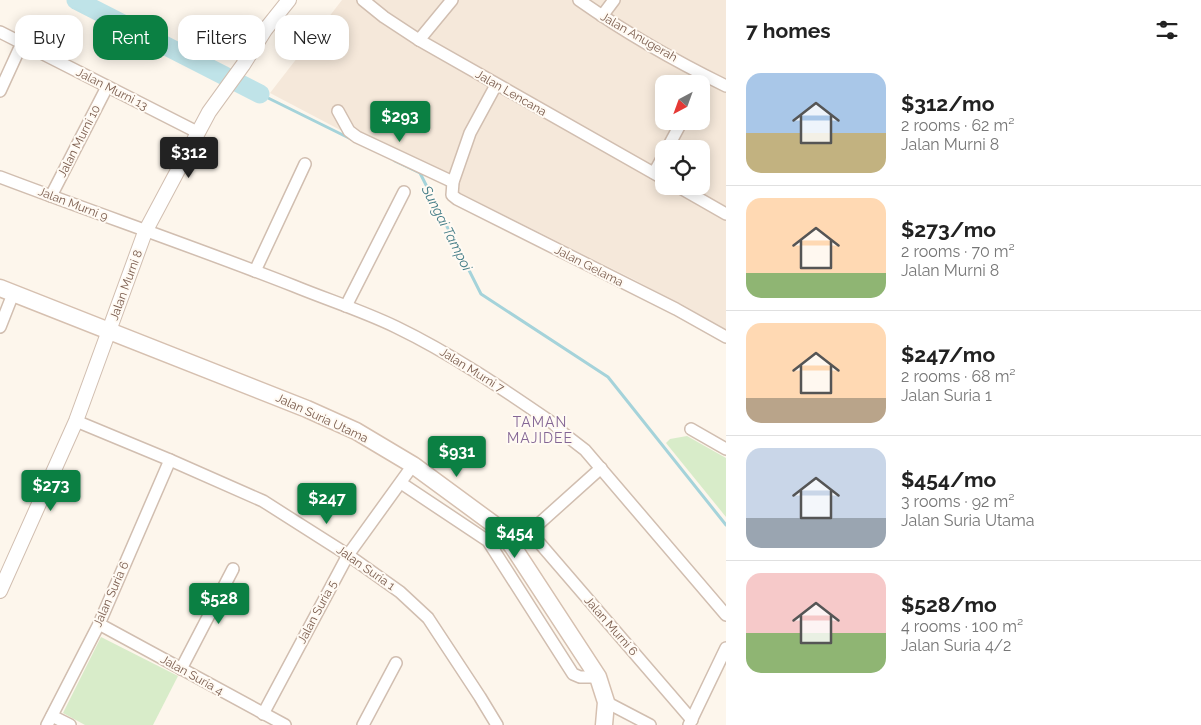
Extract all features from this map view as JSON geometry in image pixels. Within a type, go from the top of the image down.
[{"type":"main road","name":"Jalan Suria Utama","points":[[6,291],[110,330],[315,413],[356,431],[413,465],[496,526],[513,547],[598,677],[606,702],[604,725]]},
{"type":"street","name":"Jalan Murni 8","points":[[0,591],[76,421],[145,232],[209,112],[243,65],[265,30],[289,0]]},
{"type":"street","name":"Jalan Lencana","points":[[364,0],[384,17],[419,40],[655,174]]},
{"type":"street","points":[[419,40],[452,0]]},
{"type":"street","name":"Jalan Anugerah","points":[[579,0],[695,75]]},
{"type":"street","points":[[602,16],[614,0]]},
{"type":"street","name":"Jalan Murni 13","points":[[0,32],[15,40]]},
{"type":"street","points":[[0,91],[15,58]]},
{"type":"street","name":"Jalan Murni 13","points":[[55,60],[197,132]]},
{"type":"street","name":"Jalan Anugerah","points":[[710,82],[726,86]]},
{"type":"street","points":[[338,111],[349,131],[357,137],[453,182],[470,133],[496,85]]},
{"type":"street","name":"Jalan Murni 10","points":[[51,196],[107,87]]},
{"type":"street","points":[[255,271],[305,164]]},
{"type":"street","name":"Jalan Murni 9","points":[[0,177],[145,232]]},
{"type":"street","name":"Jalan Gelama","points":[[453,182],[452,195],[457,199],[676,309],[726,337]]},
{"type":"street","points":[[346,306],[404,192]]},
{"type":"street","points":[[693,195],[726,214]]},
{"type":"street","name":"Jalan Murni 7","points":[[145,232],[346,306],[394,326],[462,362],[554,424],[586,450],[726,615]]},
{"type":"street","points":[[0,327],[6,291]]},
{"type":"street","name":"Jalan Suria 1","points":[[76,421],[263,501],[348,555],[400,592],[428,618],[497,725]]},
{"type":"street","points":[[691,430],[726,449]]},
{"type":"street","name":"Jalan Suria 6","points":[[49,720],[99,624],[170,460]]},
{"type":"street","name":"Jalan Suria 5","points":[[263,714],[348,555],[413,465]]},
{"type":"street","points":[[513,547],[601,468]]},
{"type":"street","points":[[401,484],[488,541],[573,674],[577,677],[598,677]]},
{"type":"street","name":"Jalan Murni 6","points":[[530,532],[690,722]]},
{"type":"street","points":[[182,669],[232,569]]},
{"type":"street","name":"Jalan Suria 4","points":[[99,624],[285,725]]},
{"type":"street","points":[[690,722],[726,648]]},
{"type":"street","points":[[364,725],[396,663]]},
{"type":"street","points":[[606,702],[650,725]]},
{"type":"street","points":[[49,720],[70,725]]},
{"type":"shaded area","points":[[342,0],[726,0],[726,330],[635,280],[462,194],[270,93],[296,60],[349,60],[349,15],[330,15]]},
{"type":"green space","points":[[687,436],[726,458],[726,517],[666,443],[670,439]]},
{"type":"green space","points":[[101,637],[178,676],[153,725],[85,725],[63,713]]},
{"type":"waterway","name":"Sungai Tampoi","points":[[76,0],[260,94]]},
{"type":"waterway","name":"Sungai Tampoi","points":[[260,94],[351,139]]},
{"type":"waterway","name":"Sungai Tampoi","points":[[395,161],[420,173],[481,294],[608,377],[726,525]]},
{"type":"district","name":"TAMAN MAJIDEE","points":[[540,430]]}]
